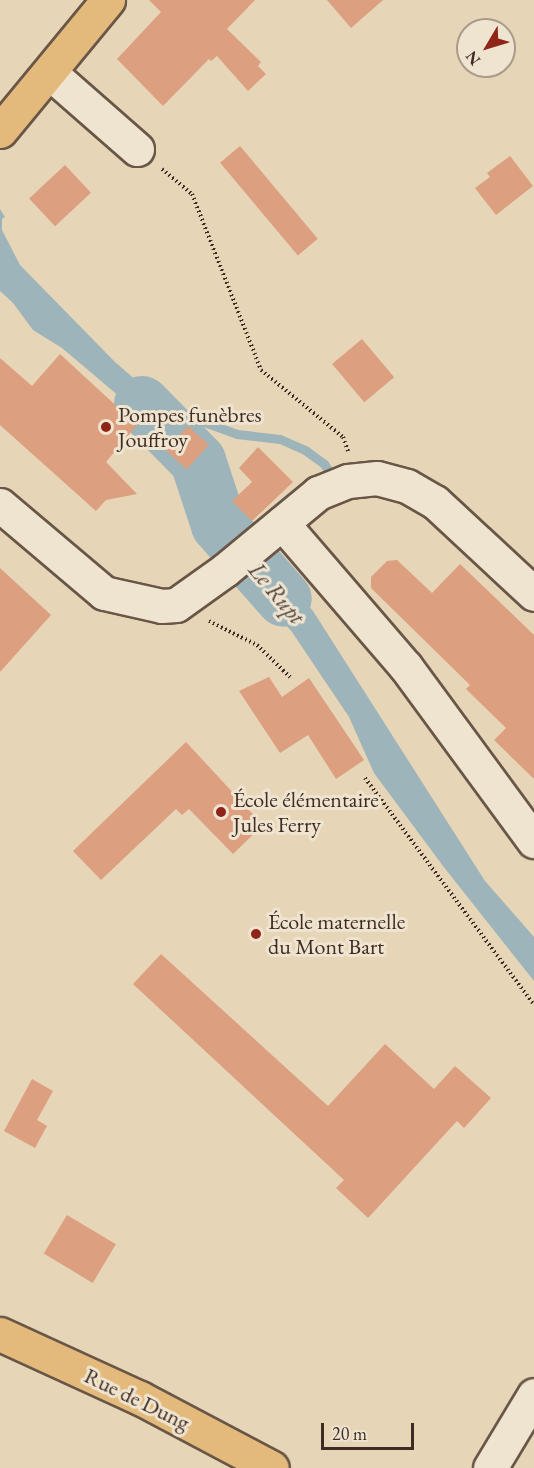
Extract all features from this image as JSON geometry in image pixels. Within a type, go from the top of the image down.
[{"type":"main road","points":[[0,131],[108,0]]},
{"type":"main road","name":"Rue de Dung","points":[[0,1334],[140,1398],[272,1468]]},
{"type":"street","points":[[49,72],[137,149]]},
{"type":"street","points":[[0,505],[104,593],[162,606],[176,605],[225,570],[318,493],[358,480],[377,477],[407,486],[435,502],[534,594]]},
{"type":"street","points":[[272,531],[406,667],[534,841]]},
{"type":"street","points":[[490,1468],[534,1395]]},
{"type":"path","points":[[137,149],[192,194],[261,370],[344,437],[358,480]]},
{"type":"path","points":[[176,605],[257,645],[290,677]]},
{"type":"path","points":[[365,778],[534,1005]]},
{"type":"water","points":[[0,209],[5,217],[2,219],[2,230],[20,265],[114,361],[188,426],[165,450],[133,408],[62,348],[33,330],[13,303],[0,291]]},
{"type":"water","points":[[256,557],[265,559],[313,611],[485,881],[534,937],[534,981],[443,866],[374,773],[349,717],[292,632],[238,570]]},
{"type":"building","points":[[149,0],[255,0],[227,29],[261,62],[258,66],[266,74],[248,91],[217,56],[211,61],[209,59],[163,106],[117,59],[161,12]]},
{"type":"building","points":[[327,0],[383,0],[351,28]]},
{"type":"building","points":[[240,146],[318,239],[298,255],[220,163]]},
{"type":"building","points":[[510,156],[533,186],[496,215],[475,188],[490,177],[487,173]]},
{"type":"building","points":[[65,165],[91,193],[55,226],[29,198]]},
{"type":"building","points":[[362,339],[394,377],[364,402],[332,364]]},
{"type":"building","points":[[60,354],[137,425],[106,462],[137,494],[106,500],[96,511],[0,425],[0,358],[32,386]]},
{"type":"building","points":[[188,426],[209,445],[187,469],[166,451]]},
{"type":"building","points":[[258,447],[293,482],[252,521],[232,501],[252,482],[239,468]]},
{"type":"building","points":[[397,560],[432,593],[460,564],[534,635],[534,779],[494,740],[506,728],[466,689],[470,685],[371,588],[371,577],[387,561]]},
{"type":"building","points":[[0,568],[51,615],[0,672]]},
{"type":"building","points":[[269,677],[282,697],[309,678],[364,760],[336,779],[308,735],[280,753],[239,691]]},
{"type":"building","name":"École élémentaire Jules Ferry","points":[[186,742],[263,825],[233,854],[189,809],[182,815],[176,809],[101,880],[73,851]]},
{"type":"building","points":[[161,954],[328,1106],[385,1044],[434,1089],[455,1066],[491,1098],[464,1128],[457,1121],[368,1218],[336,1188],[344,1180],[133,984]]},
{"type":"building","points":[[32,1079],[53,1091],[37,1120],[47,1126],[35,1148],[4,1131]]},
{"type":"building","points":[[67,1215],[116,1244],[93,1283],[44,1254]]},
{"type":"waterway","name":"Le Rupt","points":[[142,404],[198,461],[219,525],[284,599]]},
{"type":"waterway","points":[[164,416],[190,417],[237,434],[280,439],[305,450],[324,464],[332,475]]},
{"type":"place","name":"Pompes funèbres Jouffroy","points":[[106,427]]},
{"type":"place","name":"École élémentaire Jules Ferry","points":[[221,812]]},
{"type":"place","name":"École maternelle du Mont Bart","points":[[256,934]]}]
